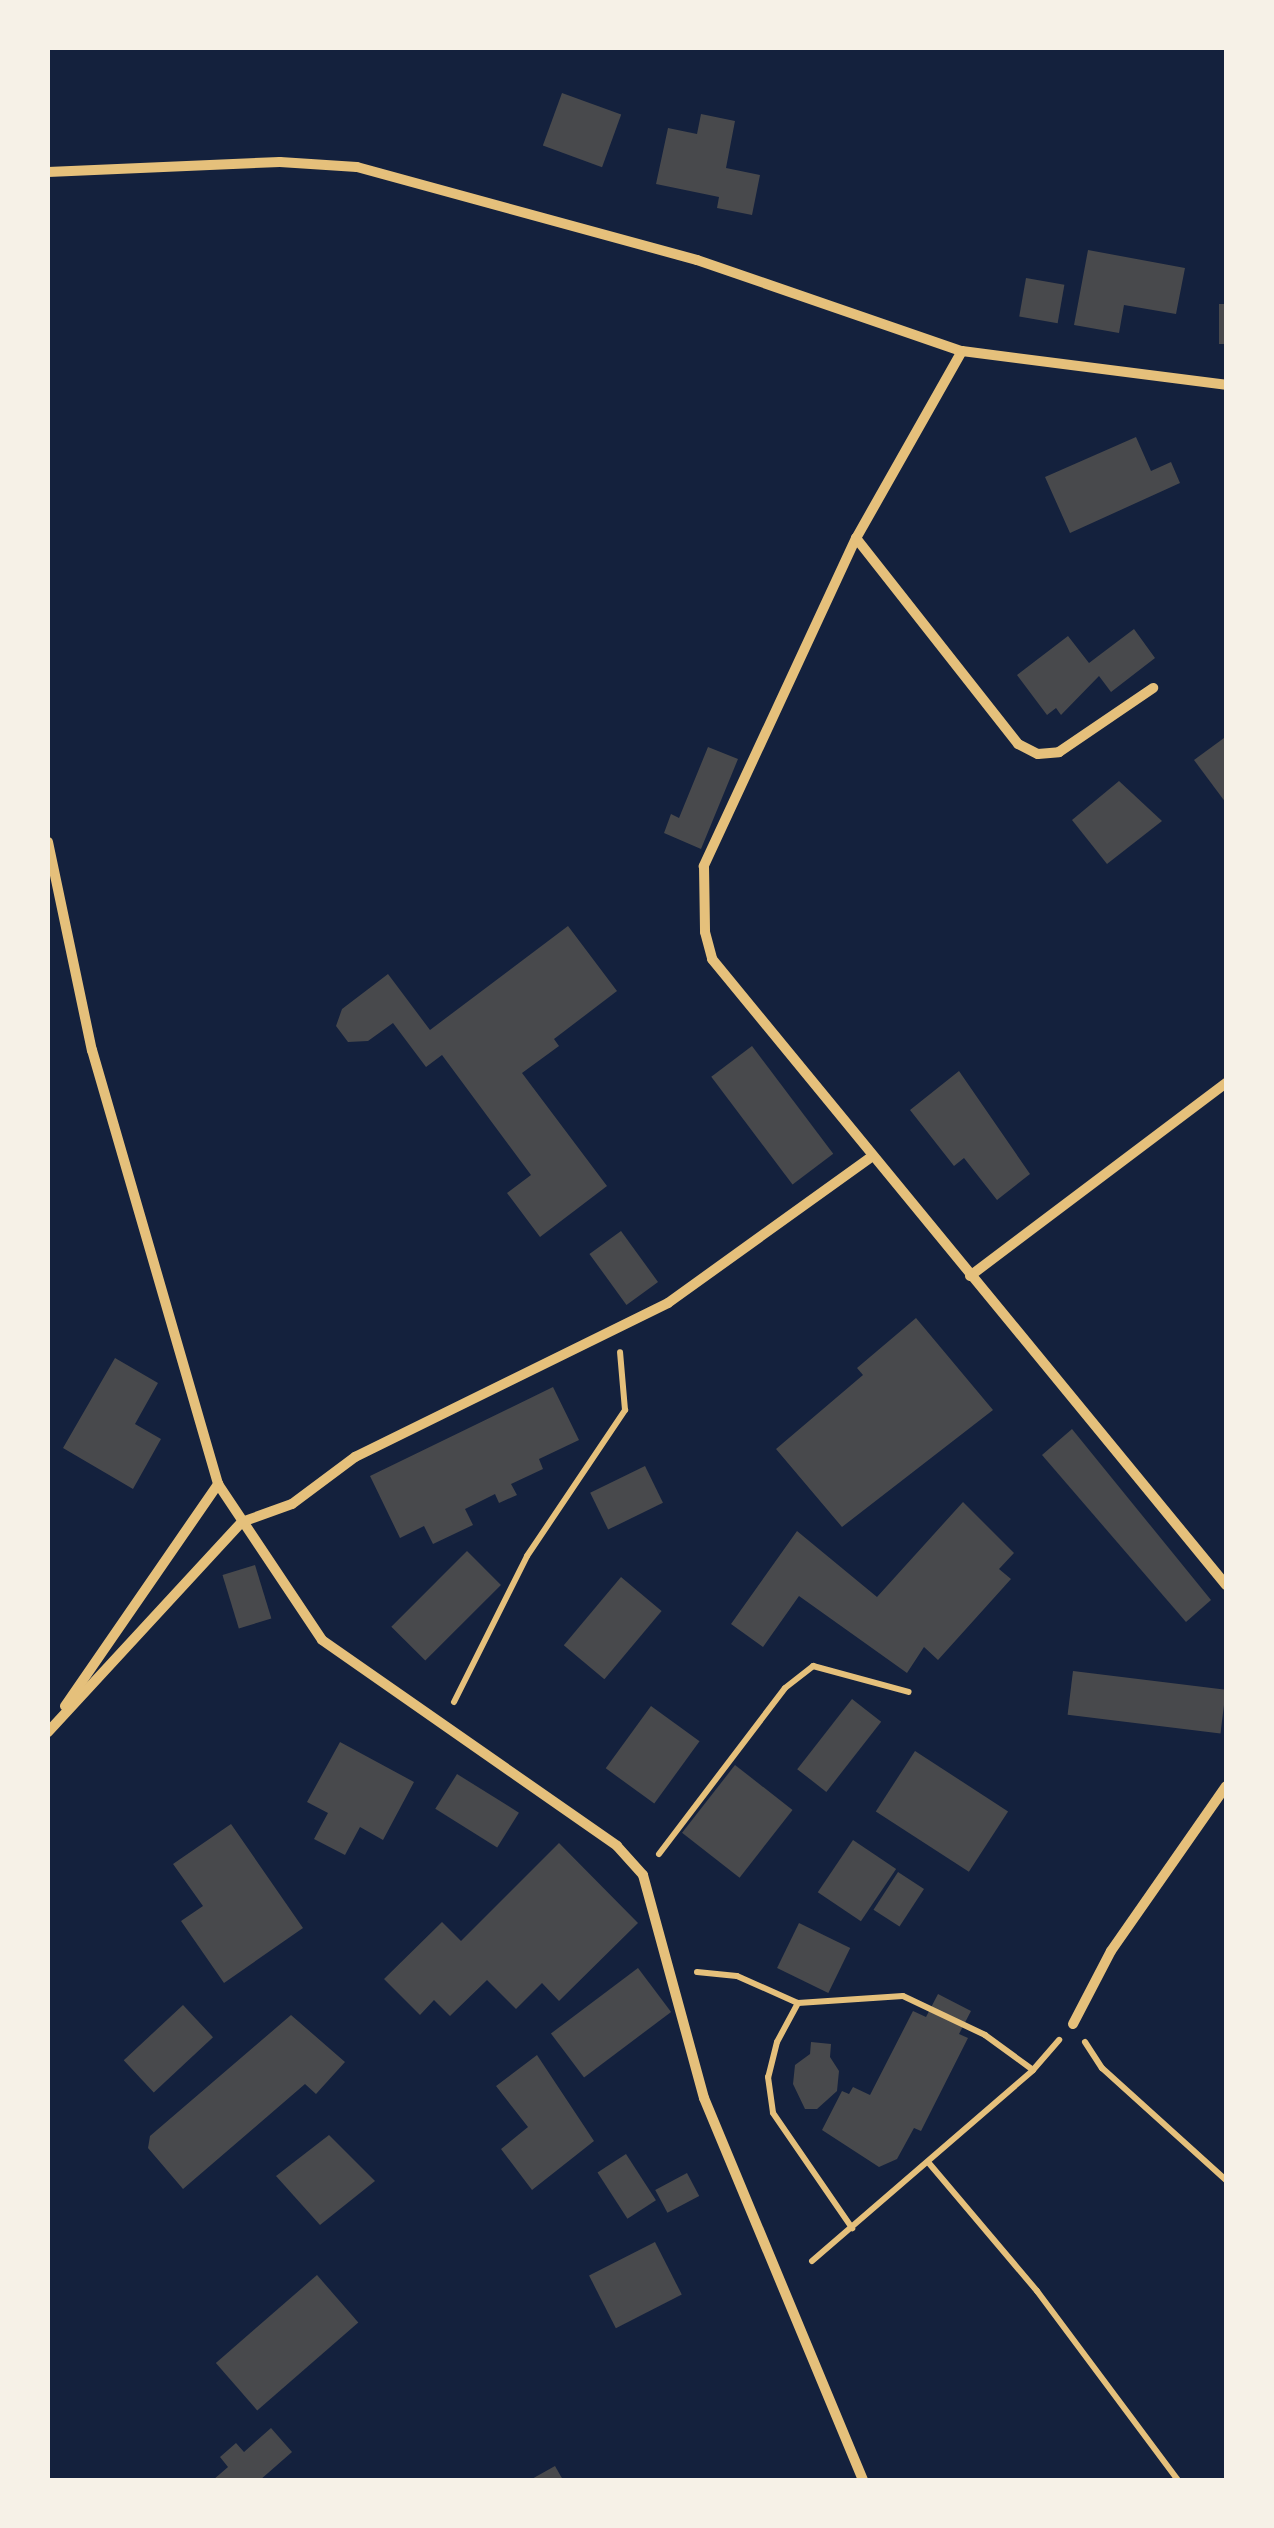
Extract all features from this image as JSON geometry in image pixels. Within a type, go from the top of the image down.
[{"type":"street","points":[[48,172],[280,162],[357,167],[697,260],[962,351],[1226,384]]},
{"type":"street","points":[[962,351],[856,538],[704,866],[704,932],[712,959],[1226,1585]]},
{"type":"street","points":[[856,538],[1018,744],[1038,754],[1058,752],[1153,688]]},
{"type":"street","points":[[48,842],[92,1050],[218,1484],[322,1640],[617,1846],[643,1875],[704,2098],[863,2480]]},
{"type":"street","points":[[970,1276],[1226,1083]]},
{"type":"street","points":[[48,1732],[242,1522],[292,1504],[354,1457],[668,1303],[871,1157]]},
{"type":"street","points":[[48,1732],[218,1484]]},
{"type":"street","points":[[1073,2024],[1111,1951],[1226,1786]]},
{"type":"path","points":[[442,1724],[527,1556],[625,1410],[621,1326]]},
{"type":"path","points":[[643,1875],[785,1688],[813,1666],[909,1692]]},
{"type":"path","points":[[671,1970],[736,1976],[798,2003],[903,1996],[985,2035],[1034,2070]]},
{"type":"path","points":[[798,2003],[777,2042],[768,2077],[773,2113],[852,2228]]},
{"type":"path","points":[[812,2261],[1034,2070],[1073,2024],[1102,2068],[1226,2180]]},
{"type":"path","points":[[928,2162],[1037,2291],[1178,2480]]},
{"type":"building","points":[[562,93],[621,115],[602,167],[543,146]]},
{"type":"building","points":[[701,114],[735,121],[726,168],[760,175],[752,215],[717,208],[719,197],[656,184],[668,128],[697,134]]},
{"type":"building","points":[[1088,250],[1185,268],[1176,314],[1124,305],[1119,333],[1074,325]]},
{"type":"building","points":[[1026,278],[1064,285],[1058,323],[1019,316]]},
{"type":"building","points":[[1219,304],[1226,304],[1226,344],[1219,344]]},
{"type":"building","points":[[1136,437],[1151,471],[1171,462],[1180,483],[1070,533],[1045,477]]},
{"type":"building","points":[[1134,629],[1155,658],[1111,692],[1099,676],[1061,715],[1056,708],[1047,715],[1017,675],[1068,636],[1089,663]]},
{"type":"building","points":[[1224,738],[1226,741],[1226,803],[1194,760]]},
{"type":"building","points":[[708,747],[738,759],[701,849],[664,833],[671,814],[679,818]]},
{"type":"building","points":[[1119,781],[1162,821],[1107,864],[1072,820]]},
{"type":"building","points":[[568,926],[617,991],[554,1039],[559,1046],[522,1073],[607,1186],[540,1237],[507,1193],[531,1175],[442,1055],[426,1067],[393,1023],[368,1041],[348,1042],[336,1026],[342,1009],[388,974],[430,1030]]},
{"type":"building","points":[[752,1046],[833,1154],[793,1185],[711,1077]]},
{"type":"building","points":[[959,1071],[1030,1174],[997,1200],[964,1158],[954,1166],[910,1110]]},
{"type":"building","points":[[621,1231],[658,1282],[626,1305],[589,1254]]},
{"type":"building","points":[[916,1318],[993,1410],[842,1527],[776,1449],[863,1375],[857,1368]]},
{"type":"building","points":[[115,1358],[158,1383],[135,1424],[161,1439],[133,1489],[63,1448]]},
{"type":"building","points":[[553,1387],[579,1440],[539,1459],[543,1469],[511,1484],[517,1495],[499,1503],[495,1494],[465,1509],[473,1525],[433,1544],[424,1526],[400,1538],[370,1476]]},
{"type":"building","points":[[1072,1429],[1211,1600],[1186,1622],[1042,1455]]},
{"type":"building","points":[[645,1466],[663,1503],[608,1530],[590,1493]]},
{"type":"building","points":[[963,1502],[1014,1553],[999,1569],[1011,1579],[938,1660],[924,1647],[907,1673],[799,1596],[763,1647],[731,1624],[797,1531],[877,1597]]},
{"type":"building","points":[[467,1551],[501,1585],[425,1661],[391,1627]]},
{"type":"building","points":[[255,1565],[271,1619],[239,1628],[222,1575]]},
{"type":"building","points":[[621,1577],[662,1611],[604,1679],[564,1645]]},
{"type":"building","points":[[1073,1671],[1226,1690],[1220,1733],[1068,1715]]},
{"type":"building","points":[[852,1699],[881,1722],[826,1792],[797,1769]]},
{"type":"building","points":[[651,1706],[700,1741],[654,1804],[606,1768]]},
{"type":"building","points":[[340,1742],[414,1782],[383,1840],[360,1827],[345,1855],[314,1839],[328,1813],[307,1802]]},
{"type":"building","points":[[915,1751],[1008,1811],[969,1872],[876,1811]]},
{"type":"building","points":[[735,1765],[793,1810],[740,1878],[682,1833]]},
{"type":"building","points":[[457,1774],[519,1813],[497,1847],[435,1809]]},
{"type":"building","points":[[231,1824],[303,1928],[224,1983],[181,1921],[203,1906],[173,1864]]},
{"type":"building","points":[[853,1840],[896,1869],[861,1921],[818,1892]]},
{"type":"building","points":[[559,1843],[638,1923],[559,2001],[542,1983],[516,2009],[487,1980],[450,2016],[434,2000],[420,2015],[384,1979],[442,1922],[461,1941]]},
{"type":"building","points":[[898,1872],[924,1889],[899,1927],[873,1910]]},
{"type":"building","points":[[799,1923],[850,1948],[828,1993],[777,1968]]},
{"type":"building","points":[[638,1968],[671,2012],[584,2078],[551,2034]]},
{"type":"building","points":[[938,1994],[971,2011],[959,2034],[968,2038],[921,2131],[914,2128],[897,2159],[879,2167],[822,2130],[842,2091],[849,2094],[853,2087],[870,2095],[913,2011],[926,2017]]},
{"type":"building","points":[[183,2005],[213,2037],[154,2092],[124,2060]]},
{"type":"building","points":[[291,2015],[345,2062],[316,2094],[305,2084],[183,2189],[148,2148],[150,2136]]},
{"type":"building","points":[[811,2042],[831,2044],[830,2057],[839,2071],[837,2091],[817,2109],[805,2109],[793,2084],[795,2065],[810,2054]]},
{"type":"building","points":[[537,2055],[594,2141],[532,2190],[501,2149],[528,2127],[496,2086]]},
{"type":"building","points":[[329,2135],[375,2181],[320,2225],[276,2176]]},
{"type":"building","points":[[626,2154],[656,2200],[627,2219],[597,2173]]},
{"type":"building","points":[[687,2173],[699,2196],[667,2213],[655,2190]]},
{"type":"building","points":[[655,2242],[682,2295],[616,2328],[589,2276]]},
{"type":"building","points":[[317,2275],[358,2323],[257,2410],[216,2363]]},
{"type":"building","points":[[271,2428],[292,2452],[260,2480],[213,2480],[228,2467],[220,2457],[236,2443],[244,2452]]},
{"type":"building","points":[[555,2466],[563,2480],[530,2480]]}]
